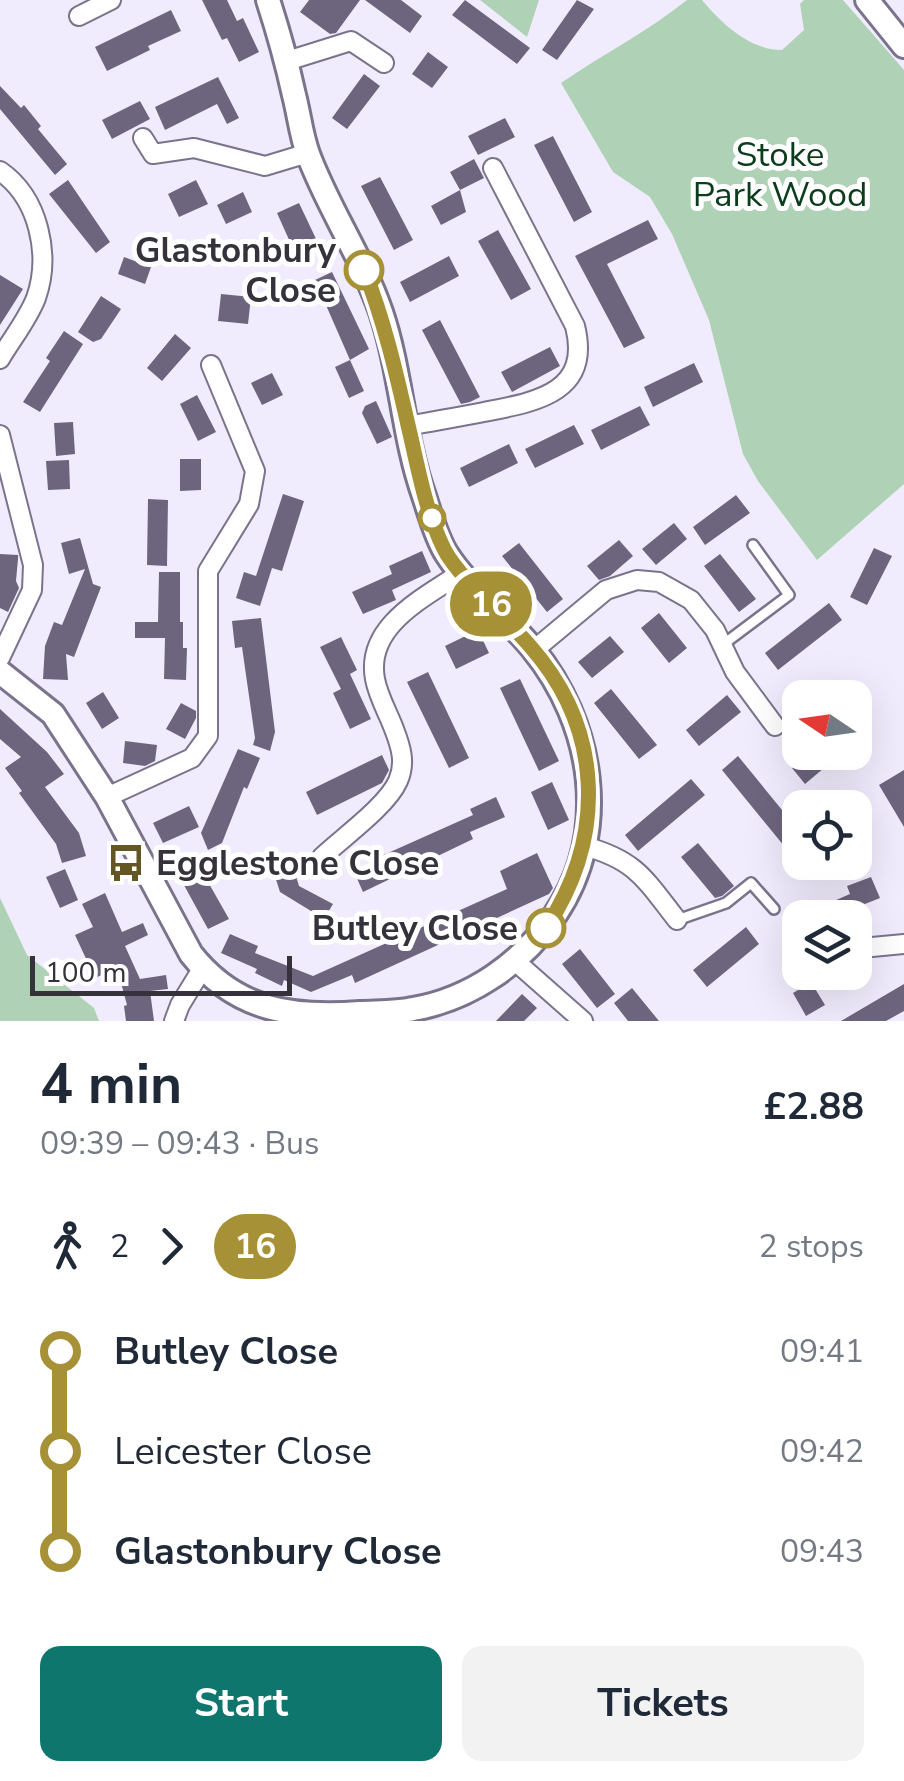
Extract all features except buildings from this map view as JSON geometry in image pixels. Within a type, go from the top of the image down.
[{"type":"street","points":[[79,16],[112,0]]},
{"type":"street","points":[[0,672],[53,714],[106,797],[202,969],[259,1007],[348,1018],[414,1010],[468,991],[515,961],[546,928],[570,889],[584,846],[590,798],[582,740],[562,693],[534,650],[446,552],[422,493],[382,314],[308,153],[268,0]]},
{"type":"street","points":[[867,0],[904,46]]},
{"type":"street","points":[[287,61],[351,41],[384,63]]},
{"type":"street","points":[[143,138],[153,154],[194,148],[266,166],[308,153]]},
{"type":"street","points":[[408,426],[539,401],[558,390],[576,363],[575,326],[493,168]]},
{"type":"street","points":[[0,171],[36,214],[43,255],[36,298],[0,359]]},
{"type":"street","points":[[106,797],[192,758],[208,736],[208,572],[249,504],[255,471],[211,365]]},
{"type":"street","points":[[0,435],[33,565],[32,590],[0,658]]},
{"type":"street","points":[[322,858],[389,796],[402,772],[401,747],[375,682],[375,660],[381,639],[401,614],[462,572]]},
{"type":"street","points":[[534,650],[606,590],[637,580],[670,586],[691,600],[714,630],[735,672],[775,726]]},
{"type":"street","points":[[584,846],[610,853],[636,868],[677,920]]},
{"type":"street","points":[[872,946],[904,944]]},
{"type":"street","points":[[515,961],[584,1021]]},
{"type":"street","points":[[174,1021],[202,969]]},
{"type":"lane","points":[[721,646],[789,595],[753,545]]},
{"type":"lane","points":[[677,920],[726,903],[751,883],[774,909]]},
{"type":"green space","points":[[480,0],[539,0],[527,37]]},
{"type":"green space","name":"Stoke Park Wood","points":[[687,0],[702,0],[748,41],[782,50],[804,30],[800,4],[804,0],[843,0],[904,70],[904,484],[817,560],[758,481],[743,454],[709,320],[672,234],[650,197],[613,172],[561,83]]},
{"type":"green space","points":[[0,898],[27,955],[94,1008],[99,1021],[0,1021]]},
{"type":"bus line","name":"16","points":[[364,270],[382,314],[422,493],[446,552],[534,650],[562,693],[582,740],[590,798],[584,846],[570,889],[546,928]]},
{"type":"place","name":"Glastonbury Close","points":[[364,270]]},
{"type":"place","name":"Egglestone Close","points":[[126,863]]},
{"type":"place","name":"Butley Close","points":[[546,928]]}]
